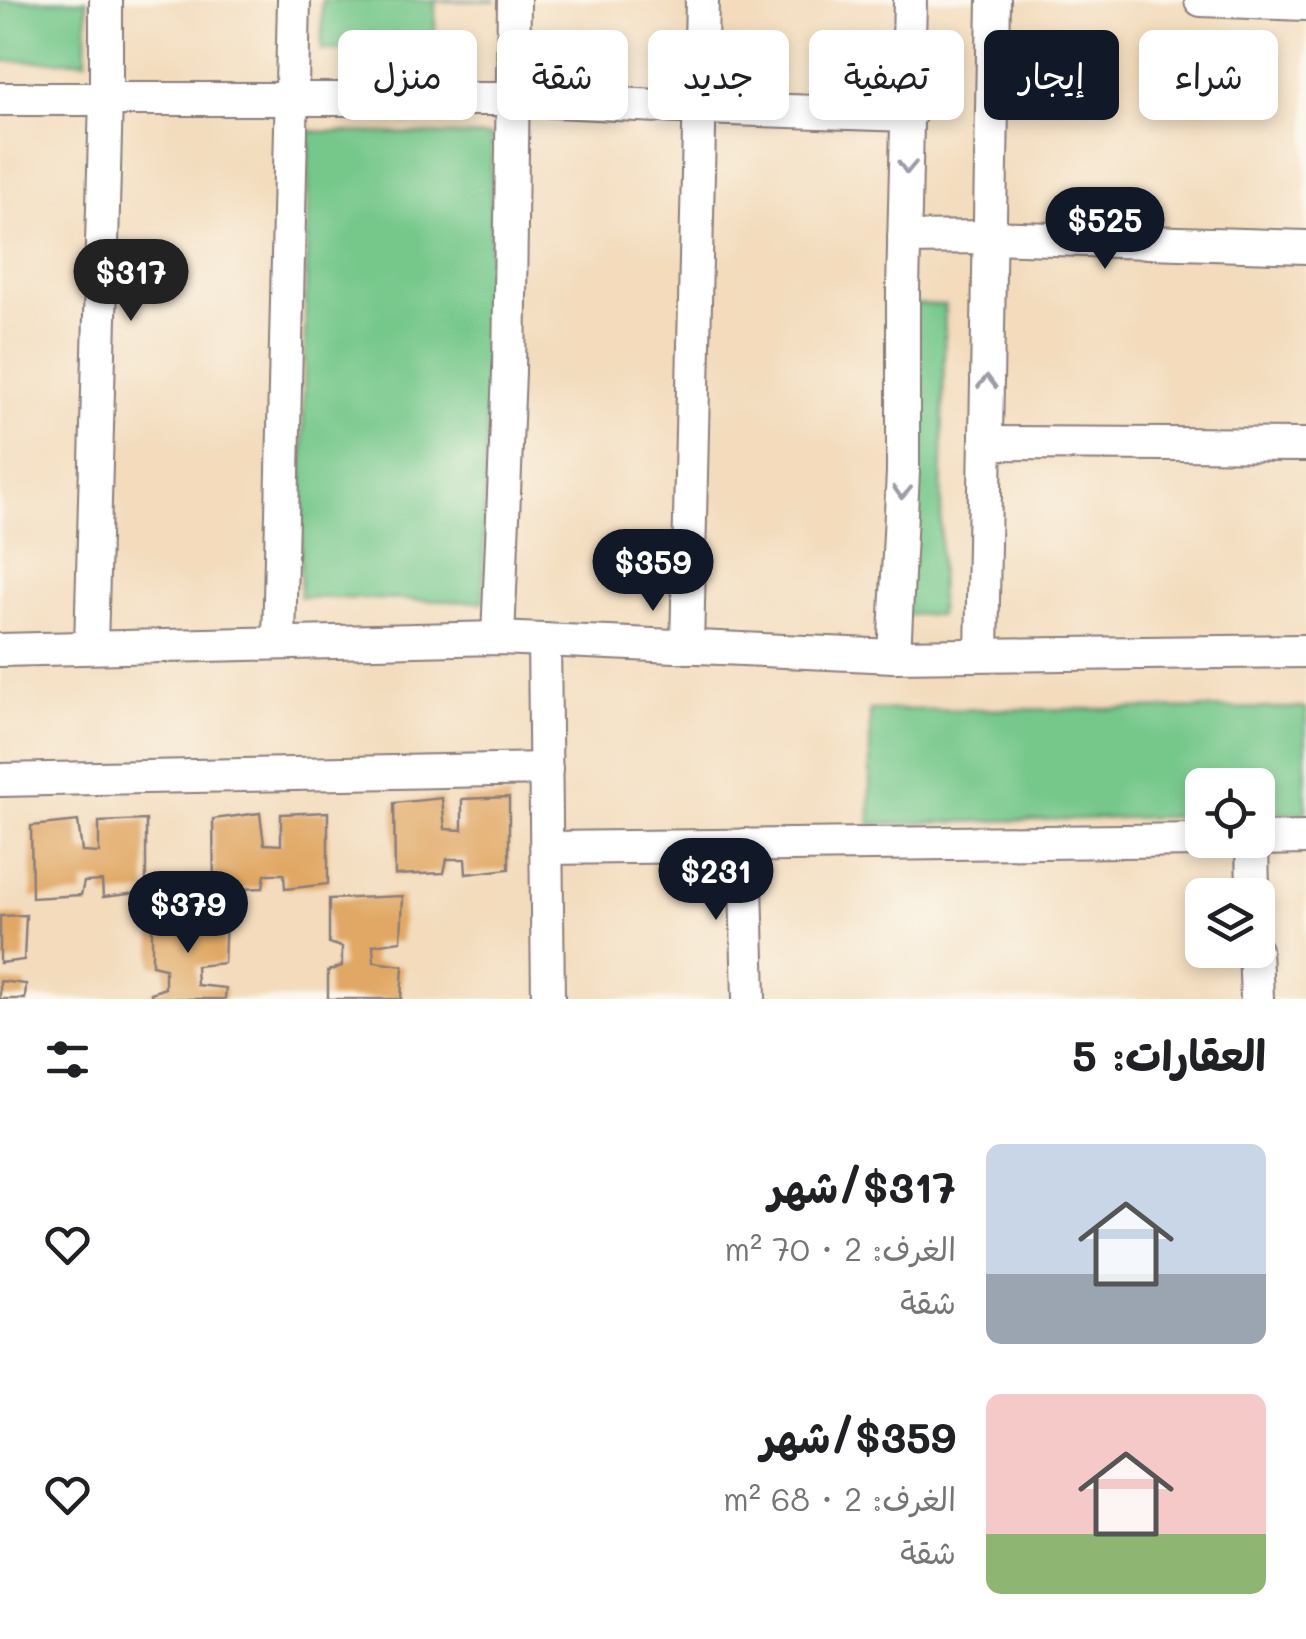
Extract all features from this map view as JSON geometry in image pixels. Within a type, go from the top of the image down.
[{"type":"street","points":[[90,648],[106,0]]},
{"type":"street","points":[[278,643],[294,0]]},
{"type":"street","points":[[514,0],[514,30]]},
{"type":"street","points":[[701,30],[702,0]]},
{"type":"street","points":[[909,30],[910,0]]},
{"type":"street","points":[[982,654],[994,0]]},
{"type":"street","points":[[1201,0],[1306,4]]},
{"type":"street","points":[[0,98],[497,99]]},
{"type":"street","points":[[498,638],[514,120]]},
{"type":"street","points":[[687,647],[700,120]]},
{"type":"street","points":[[894,656],[903,472],[908,120]]},
{"type":"street","points":[[904,238],[1306,247]]},
{"type":"street","points":[[986,443],[1306,445]]},
{"type":"street","points":[[0,650],[498,638],[894,656],[1306,651]]},
{"type":"street","points":[[544,640],[548,999]]},
{"type":"street","points":[[0,780],[546,769]]},
{"type":"street","points":[[1275,839],[1306,838]]},
{"type":"street","points":[[546,848],[1185,840]]},
{"type":"street","points":[[745,845],[749,999]]},
{"type":"street","points":[[1256,968],[1257,999]]},
{"type":"green space","points":[[0,0],[87,0],[86,61],[0,61]]},
{"type":"green space","points":[[322,0],[496,0],[435,1],[435,30],[338,30],[338,50],[322,50]]},
{"type":"green space","points":[[309,131],[492,136],[483,602],[300,597]]},
{"type":"green space","points":[[907,304],[945,305],[939,615],[900,614]]},
{"type":"green space","points":[[1306,708],[1306,813],[1275,814],[1275,768],[1185,768],[1185,816],[870,824],[870,710]]},
{"type":"building","points":[[509,797],[509,869],[466,874],[465,859],[447,859],[444,873],[395,875],[394,803],[442,798],[445,829],[462,830],[462,799]]},
{"type":"building","points":[[328,812],[328,884],[285,889],[284,874],[265,874],[263,888],[214,890],[213,819],[260,813],[264,844],[281,845],[281,814]]},
{"type":"building","points":[[146,820],[146,892],[103,897],[102,881],[84,882],[81,895],[32,898],[31,826],[78,821],[82,852],[99,853],[99,822]]},
{"type":"building","points":[[403,896],[401,941],[373,945],[374,962],[403,966],[401,999],[328,999],[328,971],[342,966],[342,947],[329,943],[329,899]]},
{"type":"building","points":[[26,915],[24,960],[0,963],[0,916]]},
{"type":"building","points":[[226,918],[224,963],[196,966],[197,985],[226,988],[225,999],[151,999],[151,993],[165,988],[165,968],[152,965],[152,921]]},
{"type":"building","points":[[0,981],[26,984],[25,999],[0,999]]}]
